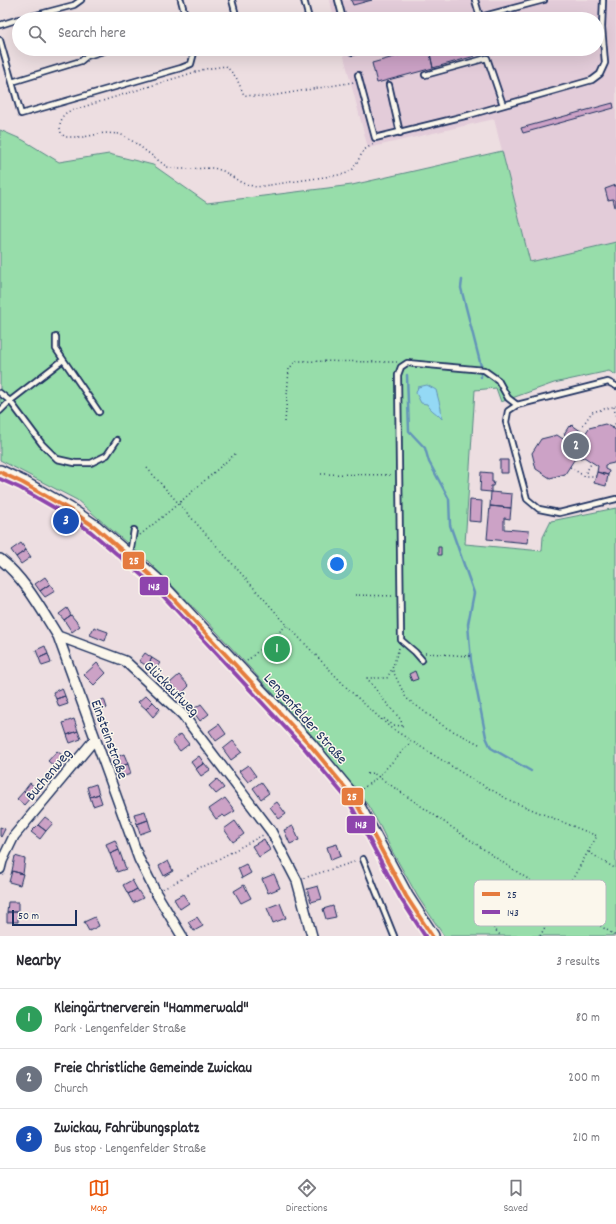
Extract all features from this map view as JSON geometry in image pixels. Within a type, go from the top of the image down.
[{"type":"main road","name":"Lengenfelder Straße","points":[[0,472],[23,483],[70,510],[95,527],[130,556],[156,580],[310,745],[353,797],[406,896],[432,936]]},
{"type":"street","name":"Einsteinstraße","points":[[0,559],[20,579],[58,636],[139,859],[156,893],[182,936]]},
{"type":"street","name":"Glückaufweg","points":[[58,636],[125,661],[183,715],[271,831],[297,881],[312,936]]},
{"type":"street","name":"Buchenweg","points":[[0,869],[2,861],[14,836],[95,739]]},
{"type":"lane","points":[[47,12],[74,5],[81,0]]},
{"type":"lane","points":[[181,0],[184,12]]},
{"type":"lane","points":[[232,0],[235,12]]},
{"type":"lane","points":[[304,0],[307,12]]},
{"type":"lane","points":[[338,0],[341,12]]},
{"type":"lane","points":[[476,0],[479,12]]},
{"type":"lane","points":[[499,12],[544,0]]},
{"type":"lane","points":[[603,12],[604,0]]},
{"type":"lane","points":[[0,25],[12,21]]},
{"type":"lane","points":[[0,40],[20,114],[181,68],[191,64],[193,56]]},
{"type":"lane","points":[[358,75],[375,138],[400,133],[592,80],[600,74],[605,63],[604,51]]},
{"type":"lane","points":[[12,82],[81,60],[87,56]]},
{"type":"lane","points":[[425,75],[488,58],[503,105]]},
{"type":"lane","points":[[389,85],[400,133]]},
{"type":"lane","points":[[56,337],[56,349],[99,412]]},
{"type":"lane","points":[[0,411],[10,401],[63,360]]},
{"type":"lane","points":[[422,660],[401,640],[398,375],[401,367],[407,363],[484,370],[498,380],[508,398],[517,405]]},
{"type":"lane","points":[[616,386],[608,382],[517,405],[508,411],[506,422],[527,499],[539,509],[559,513],[616,499]]},
{"type":"lane","points":[[0,393],[10,401],[42,444],[57,458],[75,463],[91,463],[107,455],[117,440]]},
{"type":"lane","points":[[130,556],[134,530]]},
{"type":"lane","points":[[363,859],[394,936]]},
{"type":"path","points":[[60,124],[63,116],[67,112],[205,69],[226,66],[236,77],[244,95],[265,97],[359,81]]},
{"type":"path","points":[[60,128],[61,134],[65,137],[84,137],[104,133],[120,134],[134,142],[166,167],[180,169],[214,168],[223,171],[242,183],[256,187],[345,174],[354,169],[364,150],[373,144],[375,138]]},
{"type":"path","points":[[285,422],[289,369],[296,361],[391,361],[407,363]]},
{"type":"path","points":[[583,424],[592,412],[615,406],[616,418]]},
{"type":"path","points":[[613,428],[616,422]]},
{"type":"path","points":[[133,540],[178,504],[236,453]]},
{"type":"path","points":[[584,476],[592,462]]},
{"type":"path","points":[[570,467],[584,476],[596,476]]},
{"type":"path","points":[[147,468],[287,625],[349,690],[390,728],[467,776],[511,801],[596,836],[589,852],[573,880]]},
{"type":"path","points":[[322,474],[400,474]]},
{"type":"path","points":[[355,595],[400,595]]},
{"type":"path","points":[[238,668],[287,625]]},
{"type":"path","points":[[381,720],[383,718],[393,725],[402,726],[401,720],[367,678],[387,678],[392,669],[401,640]]},
{"type":"path","points":[[415,652],[470,656]]},
{"type":"path","points":[[392,669],[406,698],[445,727],[481,745]]},
{"type":"path","points":[[362,789],[378,777],[412,742]]},
{"type":"path","points":[[367,774],[373,773],[530,880]]},
{"type":"path","points":[[156,893],[271,831]]},
{"type":"path","points":[[589,852],[616,869]]},
{"type":"path","points":[[297,881],[363,859]]},
{"type":"path","points":[[492,926],[501,936]]},
{"type":"path","points":[[540,936],[546,926]]},
{"type":"path","points":[[601,926],[616,936]]},
{"type":"shaded area","points":[[330,0],[616,0],[616,242],[530,262],[494,119],[368,148],[344,56],[604,56],[604,12],[333,12]]},
{"type":"green space","points":[[0,130],[23,140],[59,162],[109,154],[153,165],[207,203],[352,185],[502,151],[530,262],[616,242],[616,375],[609,371],[554,383],[501,402],[496,388],[475,390],[465,544],[542,551],[543,537],[551,521],[616,508],[616,936],[444,936],[418,897],[367,804],[316,740],[205,619],[149,562],[77,500],[0,460]]},
{"type":"water","points":[[427,385],[436,390],[442,419],[427,404],[421,403],[416,393],[418,387]]},
{"type":"building","points":[[351,0],[372,0],[353,5]]},
{"type":"building","points":[[398,56],[430,56],[433,68],[377,83],[372,63]]},
{"type":"building","points":[[430,56],[475,56],[433,68]]},
{"type":"building","points":[[613,103],[614,108],[523,133],[521,128]]},
{"type":"building","points":[[616,185],[615,207],[613,199],[608,200],[605,189]]},
{"type":"building","points":[[605,424],[616,430],[616,460],[614,463],[605,465],[605,469],[609,471],[608,475],[597,472],[598,466],[584,457],[574,460],[565,474],[550,478],[536,469],[532,453],[541,439],[557,435],[563,439],[569,426],[570,427],[572,425],[585,434],[589,428]]},
{"type":"building","points":[[500,460],[508,460],[508,473],[500,473]]},
{"type":"building","points":[[481,472],[492,473],[492,482],[494,482],[493,486],[491,486],[491,492],[480,491]]},
{"type":"building","points":[[597,472],[608,475],[606,486],[594,483]]},
{"type":"building","points":[[491,492],[512,494],[511,508],[490,506]]},
{"type":"building","points":[[470,500],[482,501],[481,522],[469,521]]},
{"type":"building","points":[[490,506],[511,508],[510,519],[504,518],[504,529],[529,531],[528,543],[487,539]]},
{"type":"building","points":[[21,543],[26,550],[16,557],[11,550]]},
{"type":"building","points":[[438,547],[441,547],[441,555],[438,555]]},
{"type":"building","points":[[26,550],[31,557],[21,564],[16,557]]},
{"type":"building","points":[[45,577],[50,584],[40,591],[35,584]]},
{"type":"building","points":[[50,584],[55,591],[45,597],[40,591]]},
{"type":"building","points":[[67,608],[71,615],[64,620],[59,614]]},
{"type":"building","points":[[71,615],[80,626],[72,632],[64,620]]},
{"type":"building","points":[[94,627],[108,632],[105,641],[90,635]]},
{"type":"building","points":[[45,646],[48,654],[39,658],[36,650]]},
{"type":"building","points":[[145,653],[152,658],[147,666],[139,661]]},
{"type":"building","points":[[48,654],[51,663],[42,666],[39,658]]},
{"type":"building","points":[[152,658],[160,663],[154,671],[147,666]]},
{"type":"building","points":[[97,663],[106,673],[94,685],[84,675]]},
{"type":"building","points":[[415,671],[418,679],[412,681],[409,674]]},
{"type":"building","points":[[179,675],[189,686],[181,694],[170,683]]},
{"type":"building","points":[[62,688],[65,696],[56,699],[53,692]]},
{"type":"building","points":[[146,695],[153,702],[146,709],[138,702]]},
{"type":"building","points":[[65,696],[68,704],[59,707],[56,699]]},
{"type":"building","points":[[104,699],[107,708],[98,711],[95,703]]},
{"type":"building","points":[[153,702],[160,709],[153,717],[146,709]]},
{"type":"building","points":[[201,704],[209,714],[200,721],[192,710]]},
{"type":"building","points":[[74,719],[78,731],[67,735],[63,723]]},
{"type":"building","points":[[219,724],[226,734],[216,741],[209,731]]},
{"type":"building","points":[[78,731],[81,739],[70,743],[67,735]]},
{"type":"building","points":[[181,734],[189,744],[180,751],[172,741]]},
{"type":"building","points":[[233,741],[242,752],[231,760],[223,749]]},
{"type":"building","points":[[57,751],[67,759],[58,770],[48,761]]},
{"type":"building","points":[[124,754],[128,764],[118,767],[114,758]]},
{"type":"building","points":[[199,756],[204,763],[196,769],[191,762]]},
{"type":"building","points":[[204,763],[210,770],[201,776],[196,769]]},
{"type":"building","points":[[128,764],[131,774],[121,777],[118,767]]},
{"type":"building","points":[[248,765],[256,776],[248,782],[239,771]]},
{"type":"building","points":[[217,779],[224,788],[216,794],[209,786]]},
{"type":"building","points":[[261,782],[269,793],[261,799],[253,788]]},
{"type":"building","points":[[30,783],[37,789],[31,797],[24,791]]},
{"type":"building","points":[[96,784],[99,794],[90,797],[87,787]]},
{"type":"building","points":[[24,791],[31,797],[24,805],[17,799]]},
{"type":"building","points":[[99,794],[102,803],[93,806],[90,797]]},
{"type":"building","points":[[225,798],[235,811],[225,817],[223,815],[216,819],[209,809]]},
{"type":"building","points":[[277,802],[286,814],[279,819],[270,807]]},
{"type":"building","points":[[145,811],[148,820],[137,824],[134,814]]},
{"type":"building","points":[[45,817],[53,823],[46,831],[38,825]]},
{"type":"building","points":[[148,820],[151,830],[140,834],[137,824]]},
{"type":"building","points":[[235,821],[244,834],[233,842],[224,829]]},
{"type":"building","points":[[38,825],[46,831],[40,839],[31,832]]},
{"type":"building","points":[[293,826],[299,840],[290,844],[284,830]]},
{"type":"building","points":[[0,827],[5,829],[1,837],[0,836]]},
{"type":"building","points":[[264,839],[270,850],[259,857],[252,846]]},
{"type":"building","points":[[115,840],[119,850],[110,854],[106,844]]},
{"type":"building","points":[[337,844],[341,856],[331,860],[327,847]]},
{"type":"building","points":[[119,850],[126,869],[117,872],[110,854]]},
{"type":"building","points":[[15,856],[25,859],[23,874],[12,871]]},
{"type":"building","points":[[168,861],[173,871],[164,876],[159,866]]},
{"type":"building","points":[[246,864],[251,873],[242,878],[238,868]]},
{"type":"building","points":[[12,871],[23,874],[20,885],[9,882]]},
{"type":"building","points":[[274,874],[280,888],[268,893],[262,879]]},
{"type":"building","points":[[132,880],[137,889],[128,894],[123,885]]},
{"type":"building","points":[[244,885],[251,898],[241,903],[234,891]]},
{"type":"building","points":[[318,886],[322,899],[311,902],[307,889]]},
{"type":"building","points":[[137,889],[143,898],[133,903],[128,894]]},
{"type":"building","points":[[183,894],[189,903],[180,909],[174,899]]},
{"type":"building","points":[[8,902],[18,902],[18,912],[7,912]]},
{"type":"building","points":[[280,903],[286,918],[273,923],[267,908]]},
{"type":"building","points":[[333,906],[336,917],[326,919],[323,909]]},
{"type":"building","points":[[7,912],[18,912],[18,922],[7,922]]},
{"type":"building","points":[[95,917],[99,926],[89,931],[84,922]]},
{"type":"building","points":[[197,917],[203,926],[194,931],[188,922]]},
{"type":"waterway","points":[[462,280],[461,288],[481,366]]},
{"type":"waterway","points":[[481,372],[481,377]]},
{"type":"waterway","points":[[407,375],[409,431],[425,448],[429,462],[449,499],[450,525],[474,593],[468,624],[471,661],[486,737],[491,748],[531,771]]},
{"type":"transit line","name":"25","points":[[0,472],[23,483],[70,510],[95,527],[156,580],[310,745],[353,797],[406,896],[432,936]]},
{"type":"transit line","name":"143","points":[[0,479],[20,488],[67,515],[91,532],[152,584],[305,749],[348,800],[401,899],[425,936]]},
{"type":"place","name":"Freie Christliche Gemeinde Zwickau","points":[[576,446]]},
{"type":"place","name":"Zwickau, Fahrübungsplatz","points":[[66,521]]},
{"type":"place","name":"Kleingärtnerverein \"Hammerwald\"","points":[[277,649]]}]
